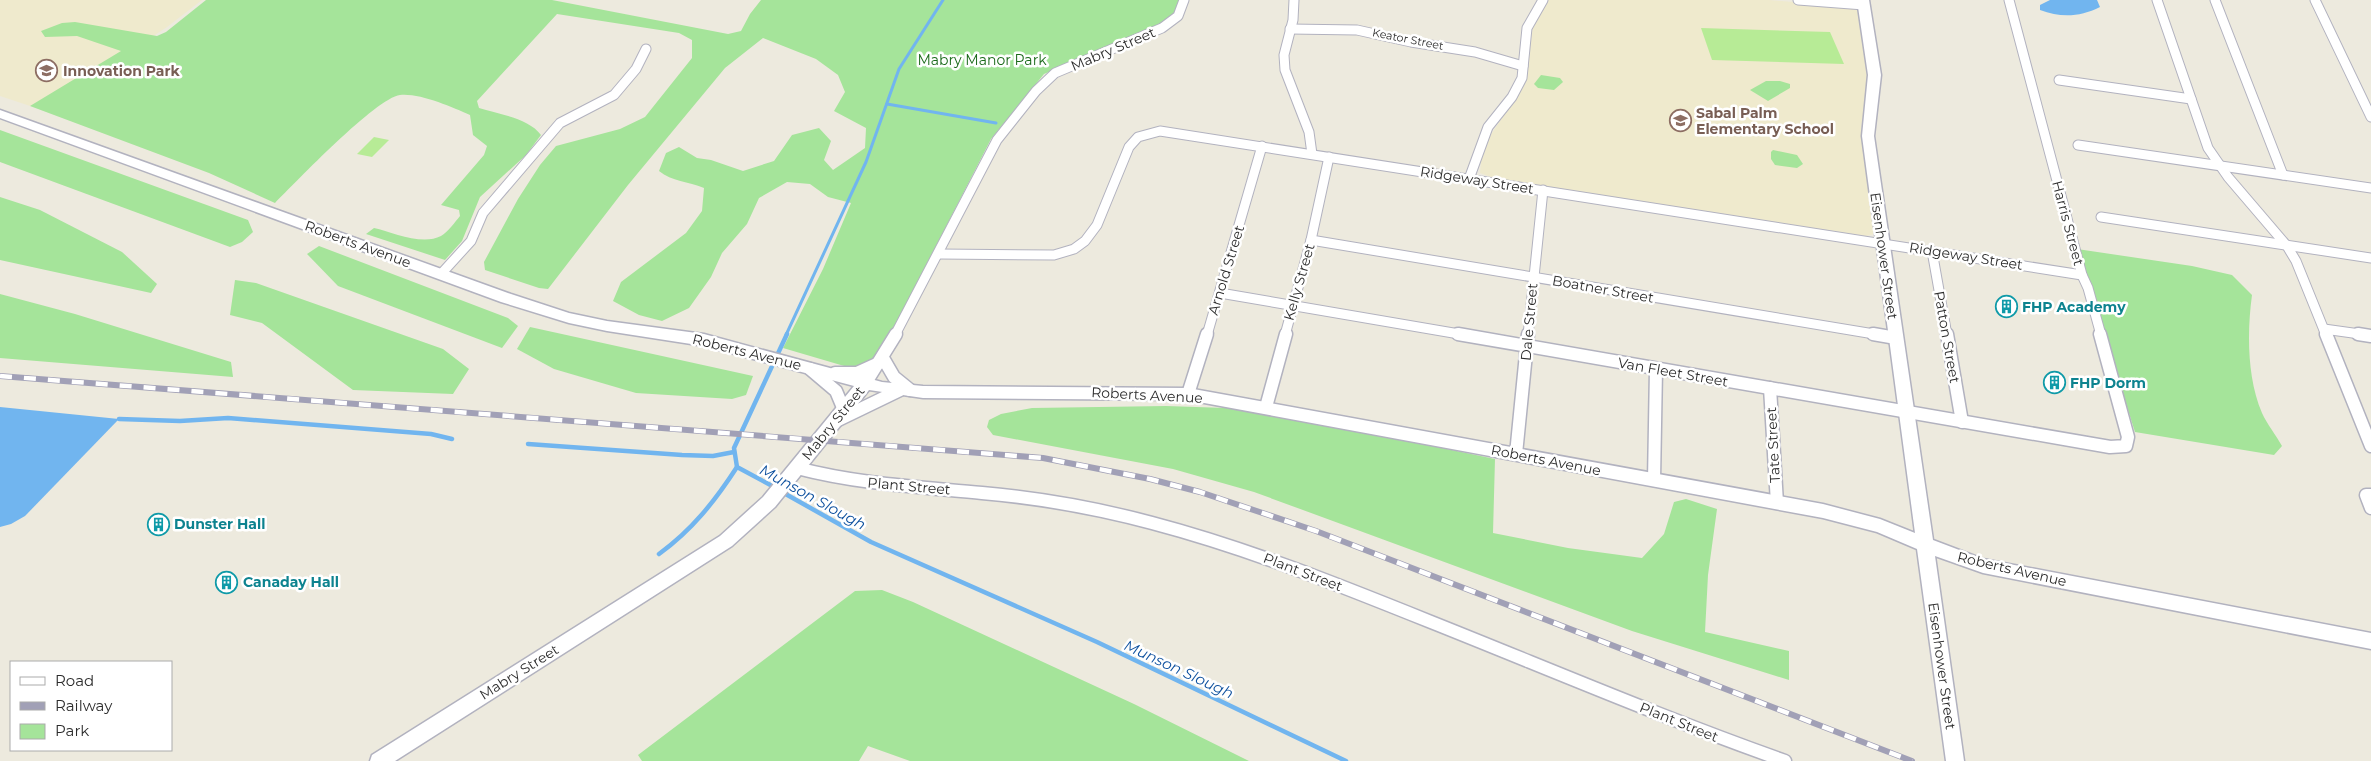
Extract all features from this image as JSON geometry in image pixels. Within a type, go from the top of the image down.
[{"type":"street","name":"Mabry Street","points":[[379,761],[708,554],[749,522],[793,473],[882,360],[997,140],[1046,78],[1162,28],[1178,16],[1184,0]]},
{"type":"street","points":[[1294,0],[1284,55],[1285,70],[1291,89],[1308,126],[1312,154]]},
{"type":"street","points":[[1470,179],[1488,127],[1512,97],[1522,78],[1527,28],[1543,0]]},
{"type":"street","points":[[1798,0],[1864,3]]},
{"type":"street","name":"Harris Street","points":[[2009,0],[2082,275],[2088,288],[2128,437],[2126,446]]},
{"type":"street","points":[[2157,0],[2208,148],[2217,165],[2288,245],[2366,422],[2371,446]]},
{"type":"street","points":[[2215,0],[2283,175]]},
{"type":"street","points":[[2315,0],[2371,117]]},
{"type":"street","name":"Eisenhower Street","points":[[1864,3],[1874,71],[1874,86],[1868,116],[1868,136],[1954,761]]},
{"type":"street","name":"Keator Street","points":[[1290,29],[1357,30],[1420,44],[1475,52],[1523,66]]},
{"type":"street","points":[[441,274],[471,241],[483,213],[560,123],[575,112],[609,99],[643,59],[646,49]]},
{"type":"street","points":[[2059,80],[2191,99]]},
{"type":"street","name":"Roberts Avenue","points":[[0,114],[441,274],[569,318],[607,326],[704,340],[865,384],[906,391],[1188,394],[1266,407],[1850,517],[1880,526],[1983,566],[2371,641]]},
{"type":"street","name":"Ridgeway Street","points":[[939,254],[1054,255],[1072,251],[1091,236],[1128,146],[1138,136],[1160,131],[2082,275]]},
{"type":"street","points":[[2078,145],[2371,188]]},
{"type":"street","name":"Arnold Street","points":[[1188,394],[1262,146]]},
{"type":"street","name":"Kelly Street","points":[[1266,407],[1311,240],[1329,157]]},
{"type":"street","name":"Dale Street","points":[[1516,454],[1543,190]]},
{"type":"street","points":[[2101,217],[2371,258]]},
{"type":"street","name":"Boatner Street","points":[[1311,240],[1896,338]]},
{"type":"street","name":"Patton Street","points":[[1932,251],[1962,422]]},
{"type":"street","name":"Van Fleet Street","points":[[1220,292],[1962,422],[2110,447],[2126,446]]},
{"type":"street","points":[[2324,329],[2371,336]]},
{"type":"street","points":[[827,373],[857,373],[882,360],[906,391],[870,403],[834,423]]},
{"type":"street","points":[[806,368],[834,388],[839,394],[844,410]]},
{"type":"street","points":[[1654,480],[1656,369]]},
{"type":"street","name":"Tate Street","points":[[1770,388],[1777,503]]},
{"type":"street","name":"Plant Street","points":[[793,473],[867,483],[985,493],[1062,503],[1120,515],[1213,540],[1351,590],[1709,734],[1785,761]]},
{"type":"street","points":[[2371,495],[2366,495],[2371,508]]},
{"type":"street","points":[[1880,526],[1910,526],[1920,512]]},
{"type":"shaded area","name":"Innovation Park","points":[[0,0],[202,0],[138,46],[30,106],[0,96]]},
{"type":"shaded area","name":"Sabal Palm Elementary School","points":[[1548,0],[1769,0],[1859,9],[1869,73],[1861,128],[1874,234],[1866,236],[1553,188],[1494,178],[1480,173],[1481,161],[1490,136],[1526,82],[1533,26]]},
{"type":"green space","name":"Mabry Manor Park","points":[[206,0],[552,0],[728,34],[741,31],[750,14],[761,0],[1179,0],[1175,14],[1158,26],[1044,74],[991,139],[896,324],[874,358],[861,366],[851,368],[783,348],[823,269],[851,203],[828,197],[810,184],[787,182],[759,198],[747,224],[722,253],[711,277],[689,308],[662,321],[639,315],[613,301],[621,282],[686,233],[702,211],[704,188],[669,177],[659,171],[666,153],[679,147],[697,158],[711,160],[743,171],[774,161],[792,135],[819,128],[831,141],[824,160],[833,170],[865,148],[866,128],[834,111],[845,92],[838,75],[816,59],[763,38],[725,68],[628,185],[548,289],[539,288],[485,270],[484,262],[518,199],[540,165],[556,146],[620,129],[645,117],[692,58],[692,40],[679,33],[557,14],[477,101],[479,108],[529,124],[541,135],[526,155],[480,197],[462,241],[445,260],[366,234],[374,228],[416,239],[433,239],[446,232],[460,216],[459,210],[441,205],[484,155],[487,146],[473,135],[470,115],[445,105],[426,98],[408,95],[400,95],[389,100],[373,110],[336,142],[275,203],[209,173],[30,106],[121,51],[77,36],[45,37],[41,31],[62,23],[75,22],[157,36],[166,32]]},
{"type":"green space","points":[[1701,28],[1830,32],[1844,64],[1712,60]]},
{"type":"green space","points":[[1541,75],[1560,78],[1563,82],[1554,90],[1538,88],[1534,84]]},
{"type":"green space","points":[[1766,81],[1780,81],[1790,84],[1790,88],[1768,101],[1750,90]]},
{"type":"green space","points":[[0,130],[248,220],[253,232],[242,242],[230,247],[0,162]]},
{"type":"green space","points":[[374,137],[389,140],[372,157],[357,154]]},
{"type":"green space","points":[[1773,150],[1797,155],[1803,164],[1797,168],[1775,165],[1771,159],[1771,152]]},
{"type":"green space","points":[[0,197],[40,210],[122,252],[157,284],[151,293],[0,260]]},
{"type":"green space","points":[[319,246],[508,318],[518,326],[502,348],[338,286],[307,254]]},
{"type":"green space","points":[[2077,249],[2192,266],[2232,275],[2252,295],[2249,339],[2253,385],[2262,413],[2282,446],[2274,455],[2135,432]]},
{"type":"green space","points":[[235,280],[256,283],[443,349],[469,369],[453,394],[353,390],[262,323],[230,315]]},
{"type":"green space","points":[[0,294],[75,314],[231,362],[233,377],[0,358]]},
{"type":"green space","points":[[530,327],[753,376],[746,395],[732,399],[636,393],[554,369],[517,349]]},
{"type":"green space","points":[[1166,406],[1256,409],[1495,459],[1493,533],[1568,548],[1642,558],[1664,534],[1674,502],[1686,499],[1717,509],[1708,575],[1705,632],[1789,651],[1789,680],[1632,631],[1254,492],[1173,469],[993,435],[987,427],[989,420],[1001,414],[1032,408]]},
{"type":"green space","points":[[882,590],[913,602],[1134,704],[1249,761],[910,761],[868,746],[859,761],[642,761],[638,755],[855,591]]},
{"type":"water","points":[[2050,0],[2097,0],[2100,7],[2085,13],[2070,15],[2048,13],[2040,10],[2040,5]]},
{"type":"water","points":[[0,407],[119,419],[25,516],[11,524],[0,527]]},
{"type":"waterway","name":"Munson Slough","points":[[786,335],[866,162],[899,69],[943,0]]},
{"type":"waterway","points":[[887,104],[996,123]]},
{"type":"waterway","name":"Munson Slough","points":[[737,467],[734,448],[787,334]]},
{"type":"waterway","points":[[119,419],[180,421],[228,418],[431,434],[452,439]]},
{"type":"waterway","points":[[528,444],[682,455],[713,456],[734,452]]},
{"type":"waterway","points":[[659,554],[682,535],[702,514],[737,467]]},
{"type":"waterway","name":"Munson Slough","points":[[737,467],[776,488]]},
{"type":"waterway","name":"Munson Slough","points":[[782,492],[871,542],[1097,642],[1346,761]]},
{"type":"railway","points":[[0,376],[1043,458],[1150,479],[1200,492],[1316,531],[1912,761]]},
{"type":"place","name":"Innovation Park","points":[[47,71]]},
{"type":"place","name":"Sabal Palm Elementary School","points":[[1680,121]]},
{"type":"place","name":"FHP Academy","points":[[2006,307]]},
{"type":"place","name":"FHP Dorm","points":[[2054,383]]},
{"type":"place","name":"Dunster Hall","points":[[158,524]]},
{"type":"place","name":"Canaday Hall","points":[[227,582]]}]
